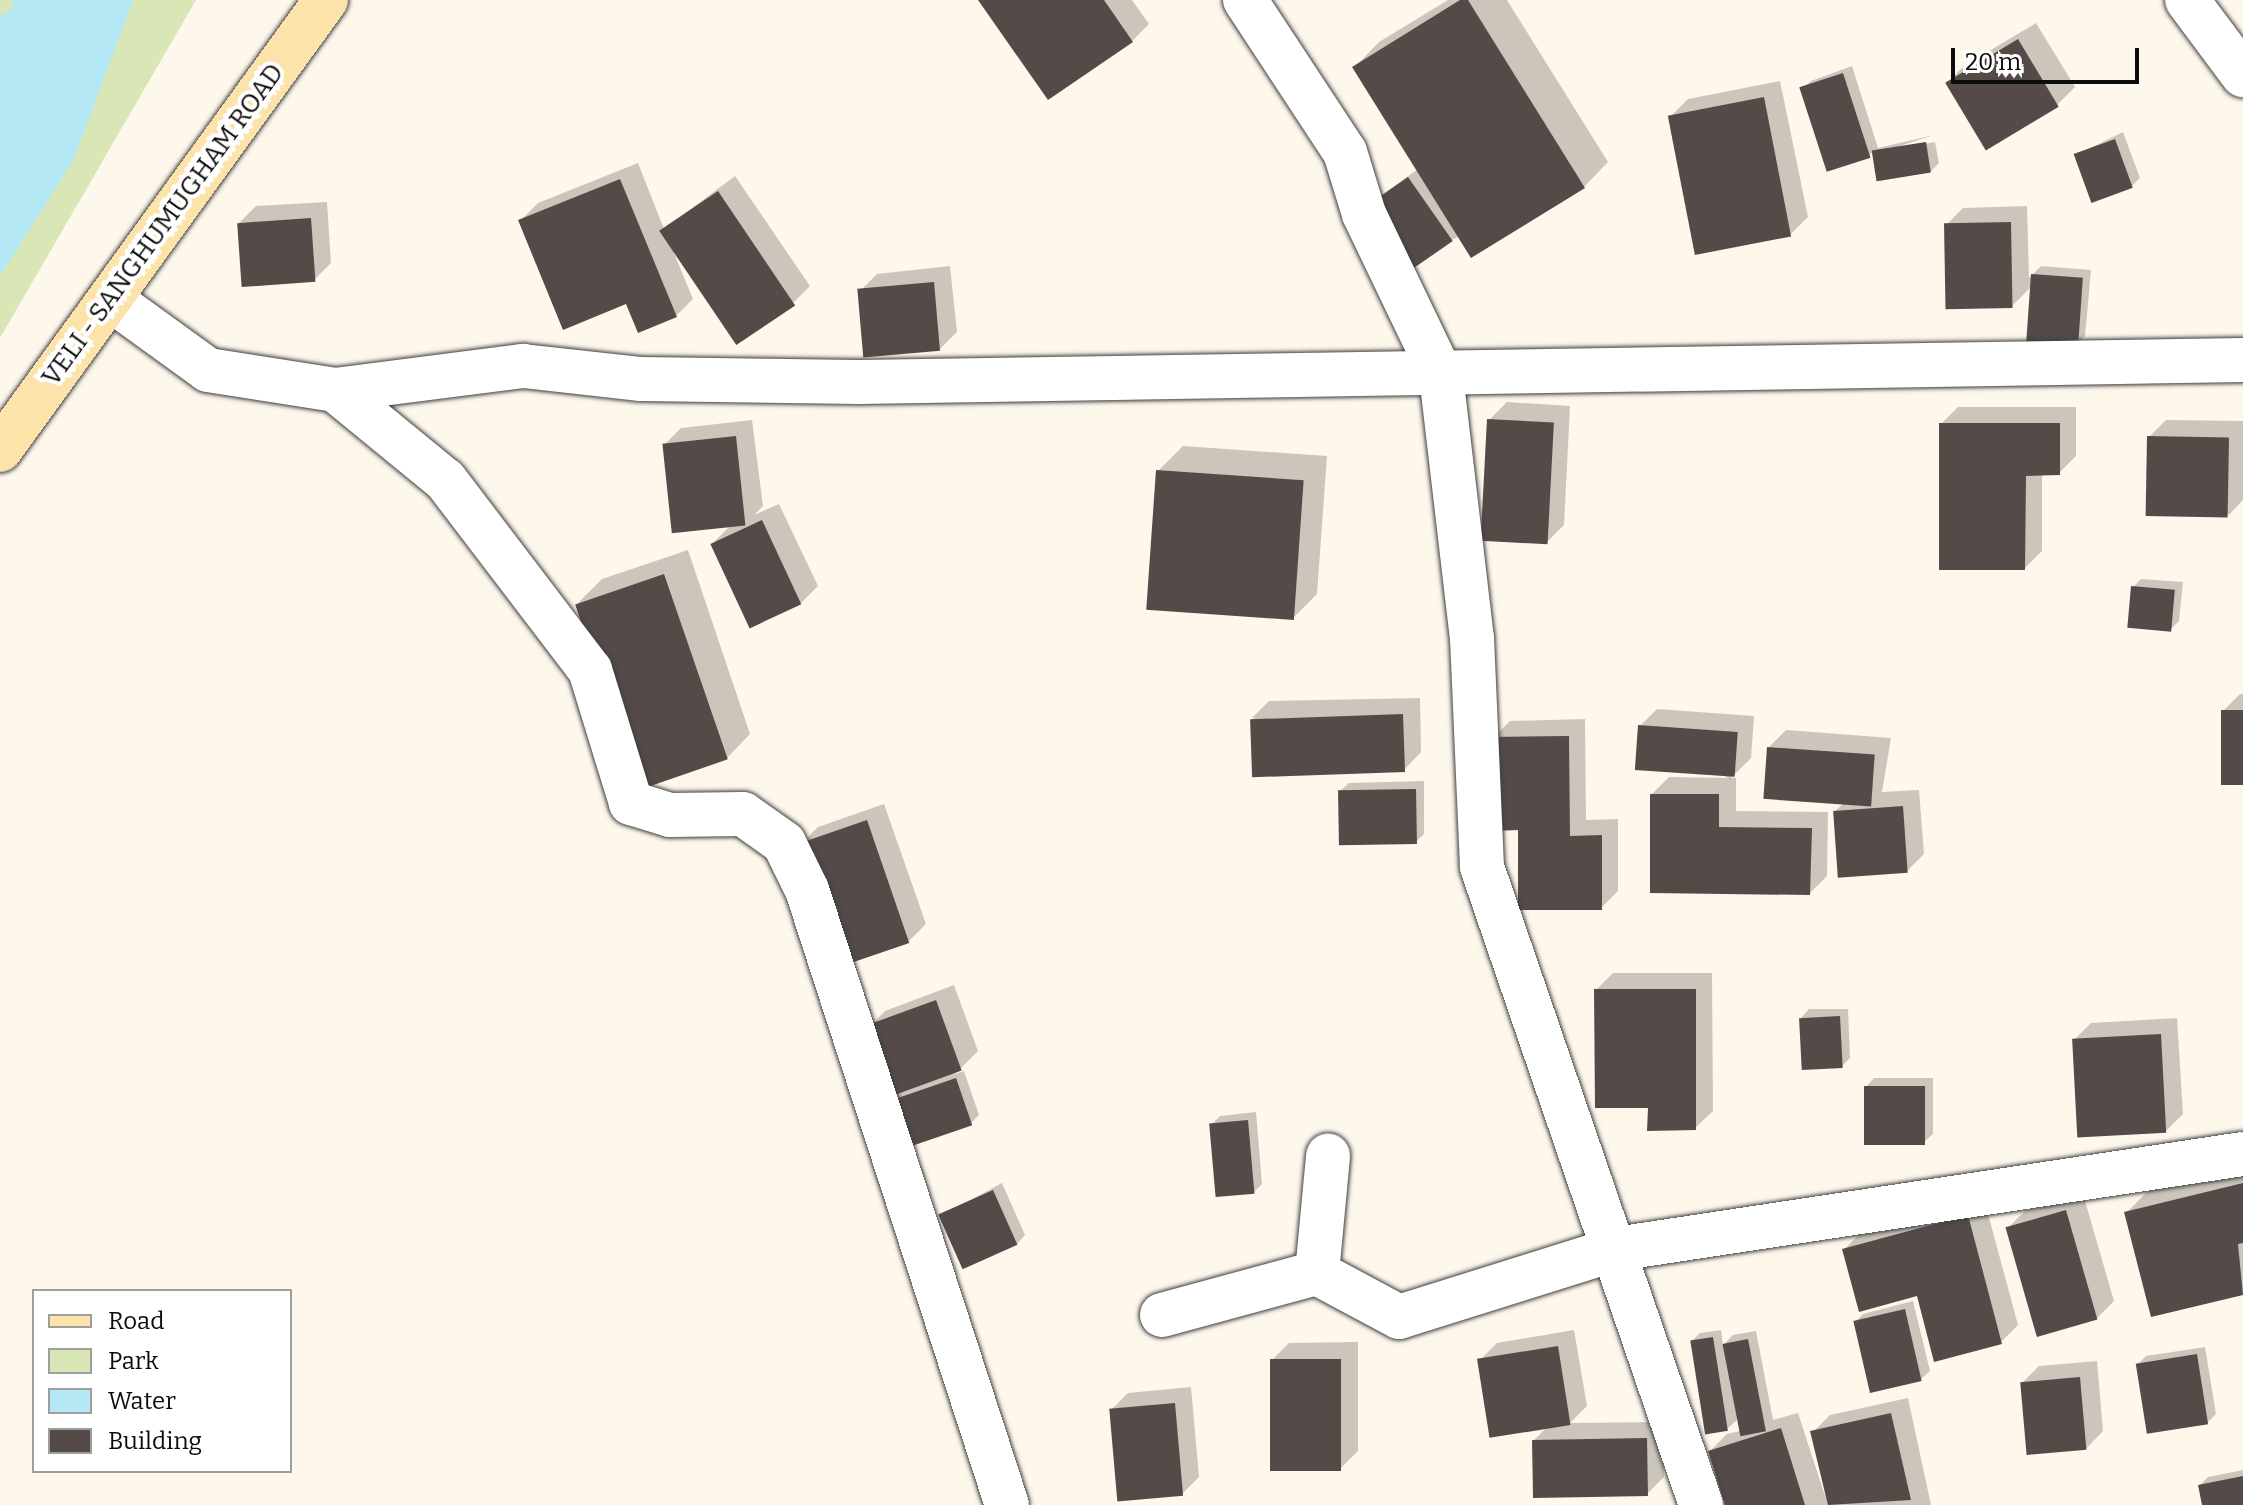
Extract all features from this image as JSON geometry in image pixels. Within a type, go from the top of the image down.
[{"type":"main road","name":"VELI - SANGHUMUGHAM ROAD","points":[[0,450],[326,0]]},
{"type":"street","points":[[1245,0],[1345,152],[1364,214],[1441,375],[1472,638],[1482,867],[1616,1249],[1701,1505]]},
{"type":"street","points":[[2187,0],[2243,75]]},
{"type":"street","points":[[110,299],[208,370],[335,390],[523,366],[641,379],[859,382],[2243,360]]},
{"type":"street","points":[[335,390],[445,480],[590,670],[631,803],[670,815],[743,814],[784,843],[807,890],[1007,1505]]},
{"type":"street","points":[[1162,1315],[1317,1273],[1399,1317],[1616,1249],[2243,1154]]},
{"type":"street","points":[[1317,1273],[1328,1156]]},
{"type":"green space","points":[[0,0],[196,0],[0,338]]},
{"type":"water","points":[[13,0],[133,0],[74,159],[0,276],[0,16],[13,8]]},
{"type":"building","points":[[978,0],[1104,0],[1133,42],[1048,100]]},
{"type":"building","points":[[1460,0],[1468,0],[1585,188],[1471,258],[1352,67]]},
{"type":"building","points":[[2018,39],[2059,107],[1986,150],[1945,83]]},
{"type":"building","points":[[1843,73],[1871,158],[1827,172],[1799,87]]},
{"type":"building","points":[[1764,97],[1791,236],[1695,255],[1668,116]]},
{"type":"building","points":[[2115,139],[2133,188],[2091,203],[2074,154]]},
{"type":"building","points":[[1926,142],[1931,173],[1877,181],[1872,151]]},
{"type":"building","points":[[1408,177],[1453,241],[1414,268],[1369,204]]},
{"type":"building","points":[[620,179],[677,317],[638,333],[626,304],[563,330],[518,220]]},
{"type":"building","points":[[718,191],[795,305],[736,345],[659,231]]},
{"type":"building","points":[[311,218],[315,282],[242,287],[237,223]]},
{"type":"building","points":[[2011,222],[2013,308],[1946,309],[1944,223]]},
{"type":"building","points":[[2031,274],[2083,278],[2078,346],[2026,343]]},
{"type":"building","points":[[934,282],[940,351],[863,357],[857,289]]},
{"type":"building","points":[[1487,419],[1554,423],[1548,544],[1481,541]]},
{"type":"building","points":[[1939,423],[2060,423],[2060,475],[2026,476],[2025,570],[1939,570]]},
{"type":"building","points":[[736,436],[745,526],[672,533],[662,444]]},
{"type":"building","points":[[2147,436],[2229,437],[2228,517],[2146,516]]},
{"type":"building","points":[[1156,470],[1304,480],[1294,620],[1146,610]]},
{"type":"building","points":[[762,520],[801,604],[750,628],[710,544]]},
{"type":"building","points":[[664,574],[728,759],[639,790],[575,605]]},
{"type":"building","points":[[2131,586],[2175,590],[2171,632],[2127,628]]},
{"type":"building","points":[[2221,710],[2243,710],[2243,785],[2221,785]]},
{"type":"building","points":[[1403,714],[1405,772],[1252,777],[1250,719]]},
{"type":"building","points":[[1638,725],[1738,732],[1735,777],[1635,770]]},
{"type":"building","points":[[1569,736],[1570,836],[1602,835],[1602,910],[1518,910],[1518,830],[1492,831],[1491,737]]},
{"type":"building","points":[[1767,747],[1875,755],[1871,806],[1763,799]]},
{"type":"building","points":[[1416,789],[1417,844],[1339,845],[1338,790]]},
{"type":"building","points":[[1650,794],[1719,794],[1719,827],[1812,828],[1810,895],[1650,893]]},
{"type":"building","points":[[1903,806],[1908,873],[1838,878],[1833,811]]},
{"type":"building","points":[[867,820],[909,943],[841,966],[799,843]]},
{"type":"building","points":[[1594,989],[1696,989],[1696,1130],[1647,1131],[1648,1108],[1595,1108]]},
{"type":"building","points":[[936,1000],[962,1070],[891,1096],[866,1026]]},
{"type":"building","points":[[1840,1016],[1843,1068],[1802,1070],[1799,1018]]},
{"type":"building","points":[[2161,1034],[2166,1133],[2077,1138],[2072,1039]]},
{"type":"building","points":[[956,1078],[972,1125],[902,1149],[886,1102]]},
{"type":"building","points":[[1864,1086],[1925,1086],[1925,1145],[1864,1145]]},
{"type":"building","points":[[1248,1120],[1254,1194],[1216,1197],[1209,1123]]},
{"type":"building","points":[[2243,1183],[2243,1243],[2238,1244],[2243,1295],[2151,1317],[2124,1212]]},
{"type":"building","points":[[993,1190],[1017,1245],[963,1269],[938,1214]]},
{"type":"building","points":[[2066,1210],[2097,1320],[2037,1337],[2005,1227]]},
{"type":"building","points":[[1968,1215],[2002,1344],[1934,1362],[1917,1296],[1859,1312],[1842,1249]]},
{"type":"building","points":[[1905,1309],[1922,1381],[1870,1393],[1853,1321]]},
{"type":"building","points":[[1713,1337],[1728,1431],[1705,1434],[1690,1341]]},
{"type":"building","points":[[1748,1339],[1766,1431],[1740,1436],[1722,1344]]},
{"type":"building","points":[[1558,1346],[1571,1425],[1490,1438],[1477,1359]]},
{"type":"building","points":[[2197,1354],[2208,1424],[2147,1434],[2136,1364]]},
{"type":"building","points":[[1270,1359],[1341,1359],[1341,1471],[1270,1471]]},
{"type":"building","points":[[2080,1377],[2086,1450],[2027,1455],[2020,1382]]},
{"type":"building","points":[[1175,1403],[1183,1496],[1117,1501],[1109,1409]]},
{"type":"building","points":[[1891,1413],[1911,1500],[1828,1505],[1810,1431]]},
{"type":"building","points":[[1781,1428],[1805,1505],[1725,1505],[1708,1451]]},
{"type":"building","points":[[1647,1438],[1648,1496],[1533,1498],[1532,1440]]},
{"type":"building","points":[[2243,1476],[2243,1505],[2202,1505],[2198,1485]]}]
